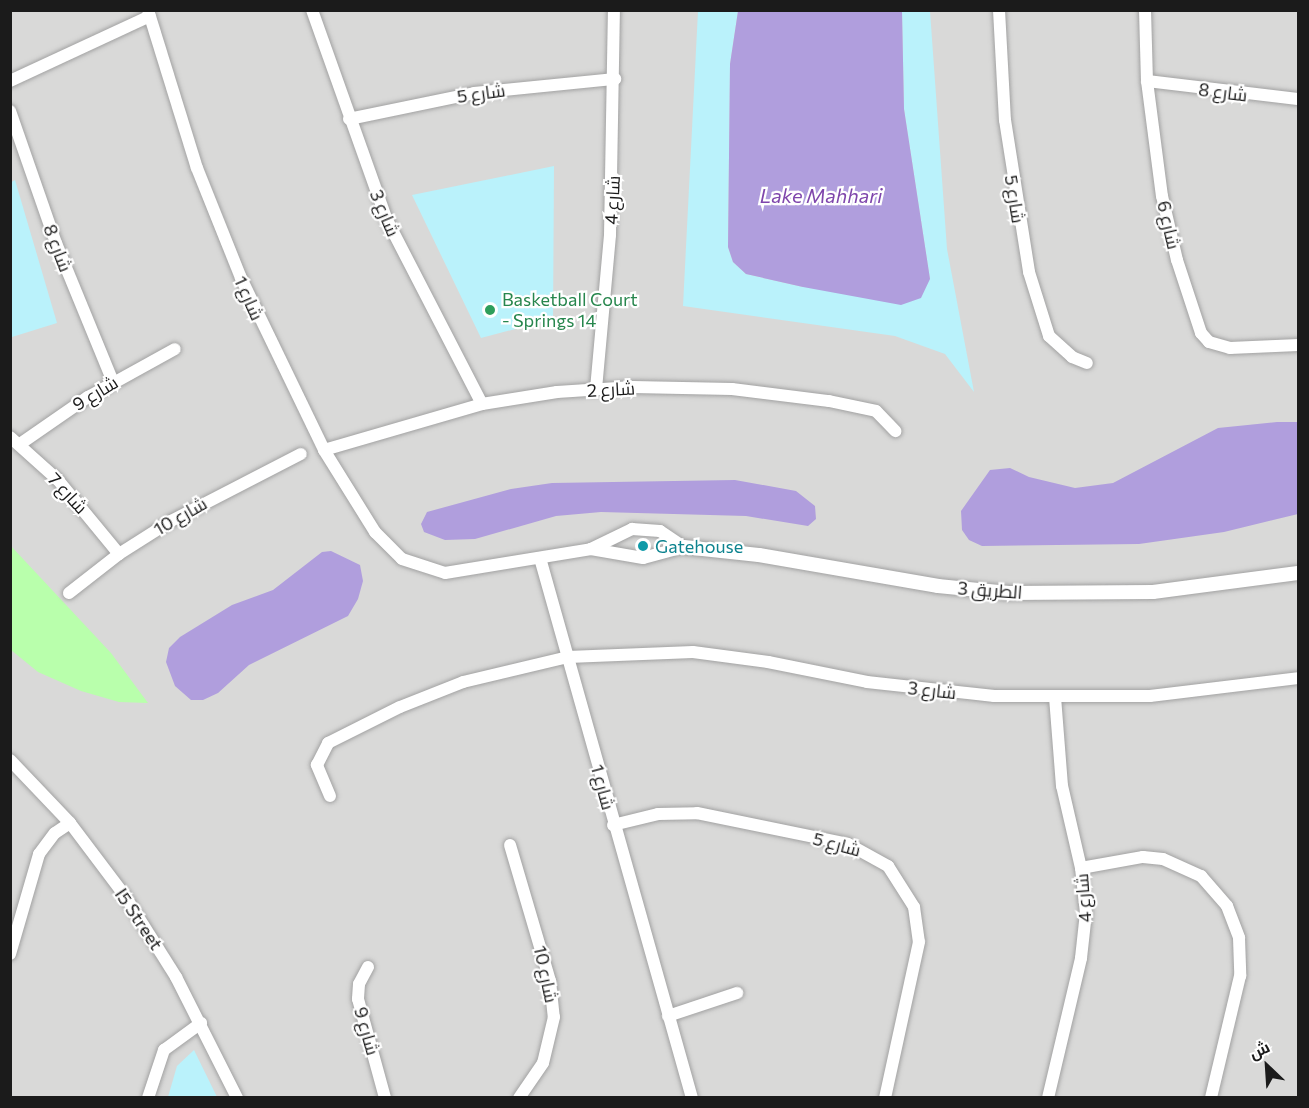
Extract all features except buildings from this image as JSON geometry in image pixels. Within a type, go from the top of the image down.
[{"type":"street","name":"شارع 3","points":[[312,10],[386,218],[482,404]]},
{"type":"street","name":"شارع 4","points":[[596,389],[610,235],[615,79],[614,10]]},
{"type":"street","name":"شارع 5","points":[[999,10],[1007,142],[1029,272],[1049,336],[1072,357],[1087,363]]},
{"type":"street","name":"شارع 6","points":[[1145,10],[1147,81],[1162,196],[1177,260],[1201,333],[1209,342],[1230,348],[1299,345]]},
{"type":"street","points":[[10,81],[149,14]]},
{"type":"street","name":"شارع 1","points":[[149,14],[218,224],[265,333],[324,450],[375,532],[402,560],[445,573],[540,558],[613,825],[692,1098]]},
{"type":"street","name":"شارع 5","points":[[349,119],[474,93],[615,79]]},
{"type":"street","name":"شارع 8","points":[[1147,81],[1299,99]]},
{"type":"street","name":"شارع 8","points":[[10,111],[56,243],[113,382]]},
{"type":"street","name":"شارع 9","points":[[15,441],[113,382],[175,349]]},
{"type":"street","name":"شارع 2","points":[[324,450],[482,404],[596,389],[700,387],[796,395],[869,409],[888,420],[895,431]]},
{"type":"street","name":"شارع 7","points":[[15,441],[75,500],[119,554]]},
{"type":"street","name":"شارع 10","points":[[69,593],[119,554],[199,504],[301,454]]},
{"type":"street","points":[[540,558],[591,549],[623,532],[645,528],[668,535],[684,547]]},
{"type":"street","name":"3 الطريق","points":[[591,549],[643,558],[684,547],[759,555],[938,586],[1019,593],[1174,591],[1299,573]]},
{"type":"street","name":"شارع 3","points":[[567,657],[693,652],[930,691],[1055,698],[1196,692],[1299,678]]},
{"type":"street","points":[[330,796],[317,765],[328,743],[453,685],[502,670],[567,657]]},
{"type":"street","name":"شارع 4","points":[[1048,1098],[1084,936],[1081,868],[1062,786],[1055,698]]},
{"type":"street","name":"I5 Street","points":[[10,760],[70,823],[152,936],[201,1023],[237,1098]]},
{"type":"street","name":"شارع 5","points":[[613,825],[658,814],[697,813],[848,844],[888,866],[914,907],[919,942],[885,1098]]},
{"type":"street","points":[[10,954],[39,854],[55,833],[70,823]]},
{"type":"street","name":"شارع 10","points":[[510,845],[550,981],[554,1017],[543,1063],[519,1098]]},
{"type":"street","points":[[1081,868],[1124,859],[1163,859],[1201,876],[1227,906],[1239,938],[1240,976],[1211,1098]]},
{"type":"street","name":"شارع 9","points":[[368,967],[359,984],[358,999],[385,1098]]},
{"type":"street","points":[[668,1016],[737,993]]},
{"type":"street","points":[[148,1098],[164,1050],[201,1023]]},
{"type":"shaded area","points":[[10,11],[1298,11],[1298,1097],[10,1097]]},
{"type":"shaded area","points":[[698,11],[738,11],[730,64],[728,247],[733,262],[746,274],[803,287],[930,279],[904,109],[902,11],[930,11],[947,249],[974,392],[945,354],[895,336],[683,306]]},
{"type":"shaded area","points":[[554,166],[553,319],[481,338],[412,195]]},
{"type":"shaded area","points":[[15,180],[57,323],[12,337],[10,183]]},
{"type":"shaded area","points":[[194,1050],[217,1097],[168,1097],[177,1066]]},
{"type":"sand","points":[[10,545],[111,653],[148,703],[119,702],[81,691],[38,672],[11,650]]},
{"type":"water","name":"Lake Mahhari","points":[[738,11],[902,11],[904,109],[930,279],[921,298],[901,305],[803,287],[746,274],[733,262],[728,247],[730,64]]},
{"type":"water","points":[[1298,422],[1298,514],[1224,532],[1139,544],[982,546],[969,540],[962,530],[961,511],[990,470],[1010,468],[1029,477],[1075,488],[1113,483],[1218,428]]},
{"type":"water","points":[[735,480],[796,491],[815,506],[816,519],[808,526],[746,516],[601,512],[556,516],[475,539],[445,540],[424,532],[421,524],[427,512],[511,489],[552,483]]},
{"type":"water","points":[[331,551],[360,565],[363,581],[358,599],[348,616],[249,665],[218,693],[203,700],[191,700],[175,686],[166,662],[169,648],[180,637],[232,605],[273,590],[322,552]]},
{"type":"place","name":"Basketball Court - Springs 14","points":[[490,310]]},
{"type":"place","name":"Gatehouse","points":[[643,546]]}]
